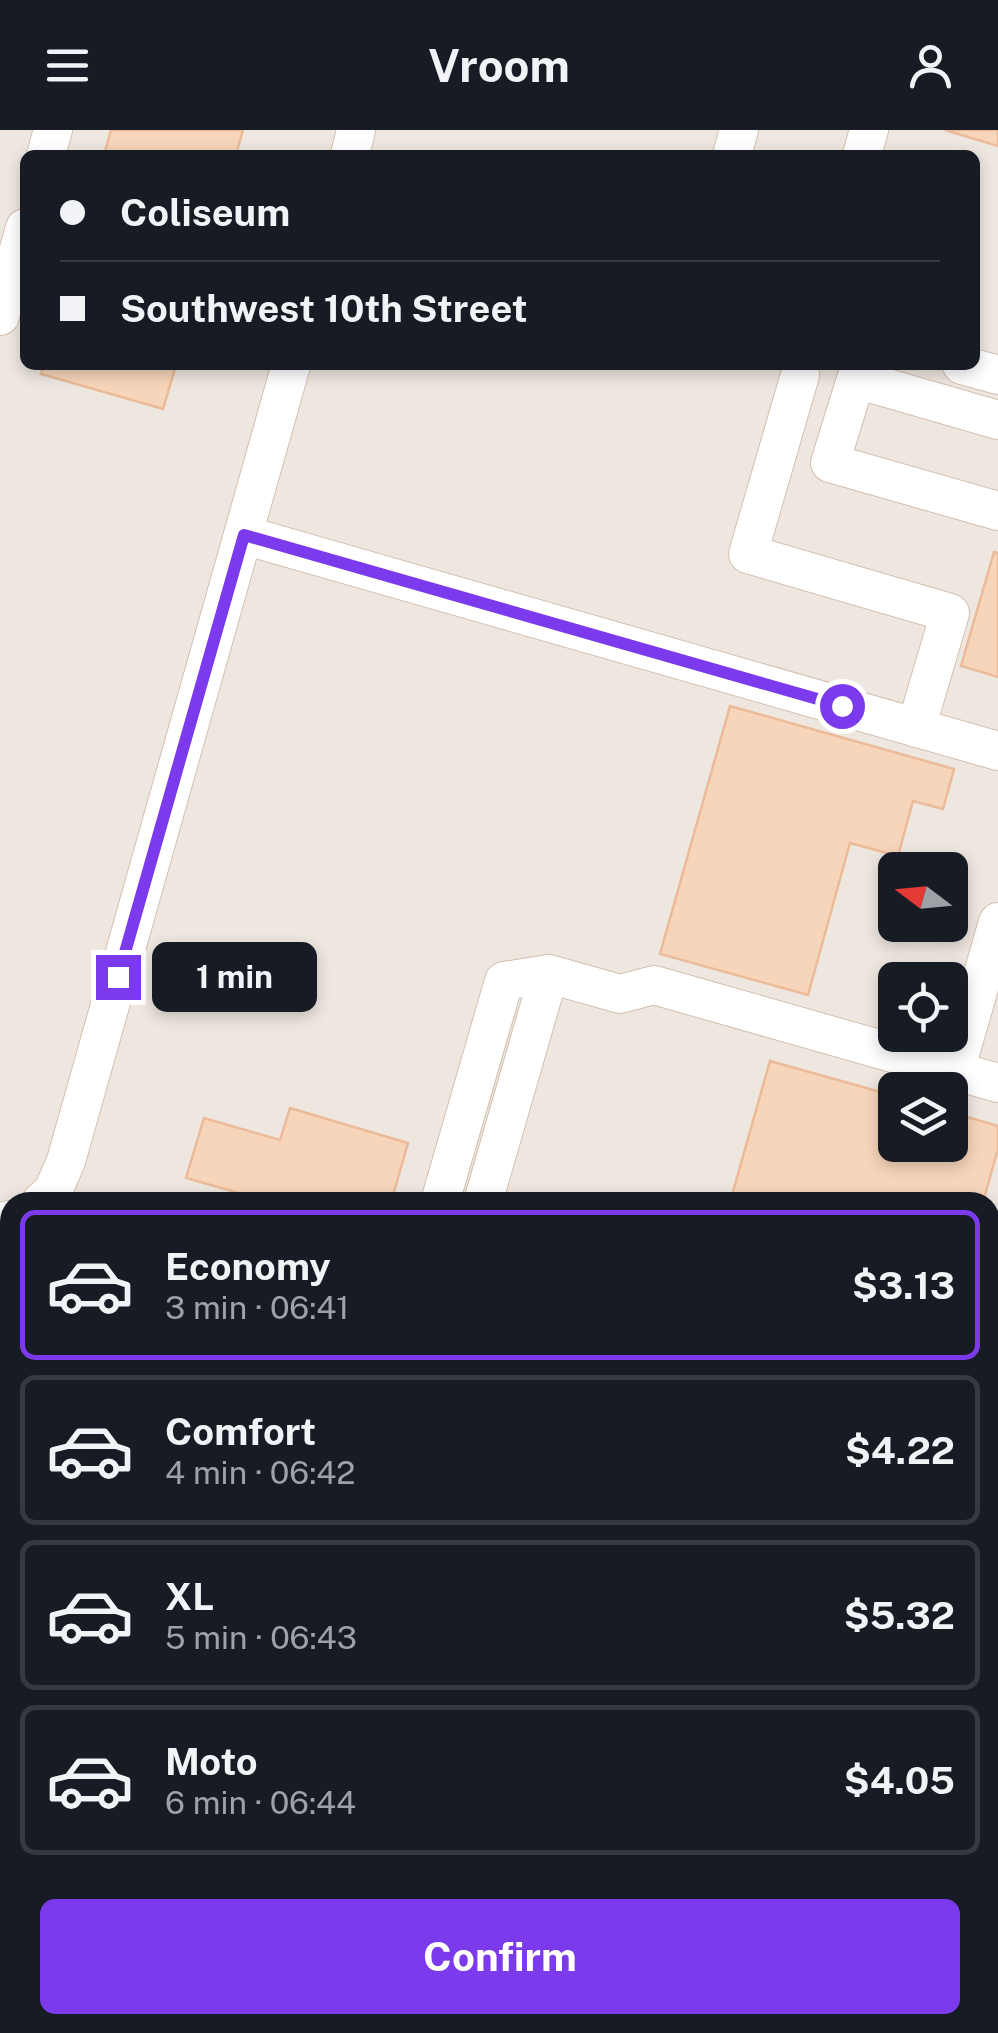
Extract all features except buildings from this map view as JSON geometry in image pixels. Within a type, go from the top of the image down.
[{"type":"street","points":[[0,316],[20,246]]},
{"type":"street","points":[[51,1192],[66,1162],[291,370]]},
{"type":"street","points":[[852,390],[801,370],[748,554],[950,613],[916,728]]},
{"type":"street","points":[[998,420],[856,379],[830,463],[998,511]]},
{"type":"street","points":[[244,535],[998,751]]},
{"type":"street","points":[[955,1071],[998,922]]},
{"type":"street","points":[[486,1192],[549,974]]},
{"type":"street","points":[[443,1192],[504,981],[549,974],[620,994],[654,985],[998,1083]]},
{"type":"shaded area","points":[[0,130],[998,130],[998,1192],[0,1192]]},
{"type":"route","points":[[118,977],[244,535],[842,706]]}]
